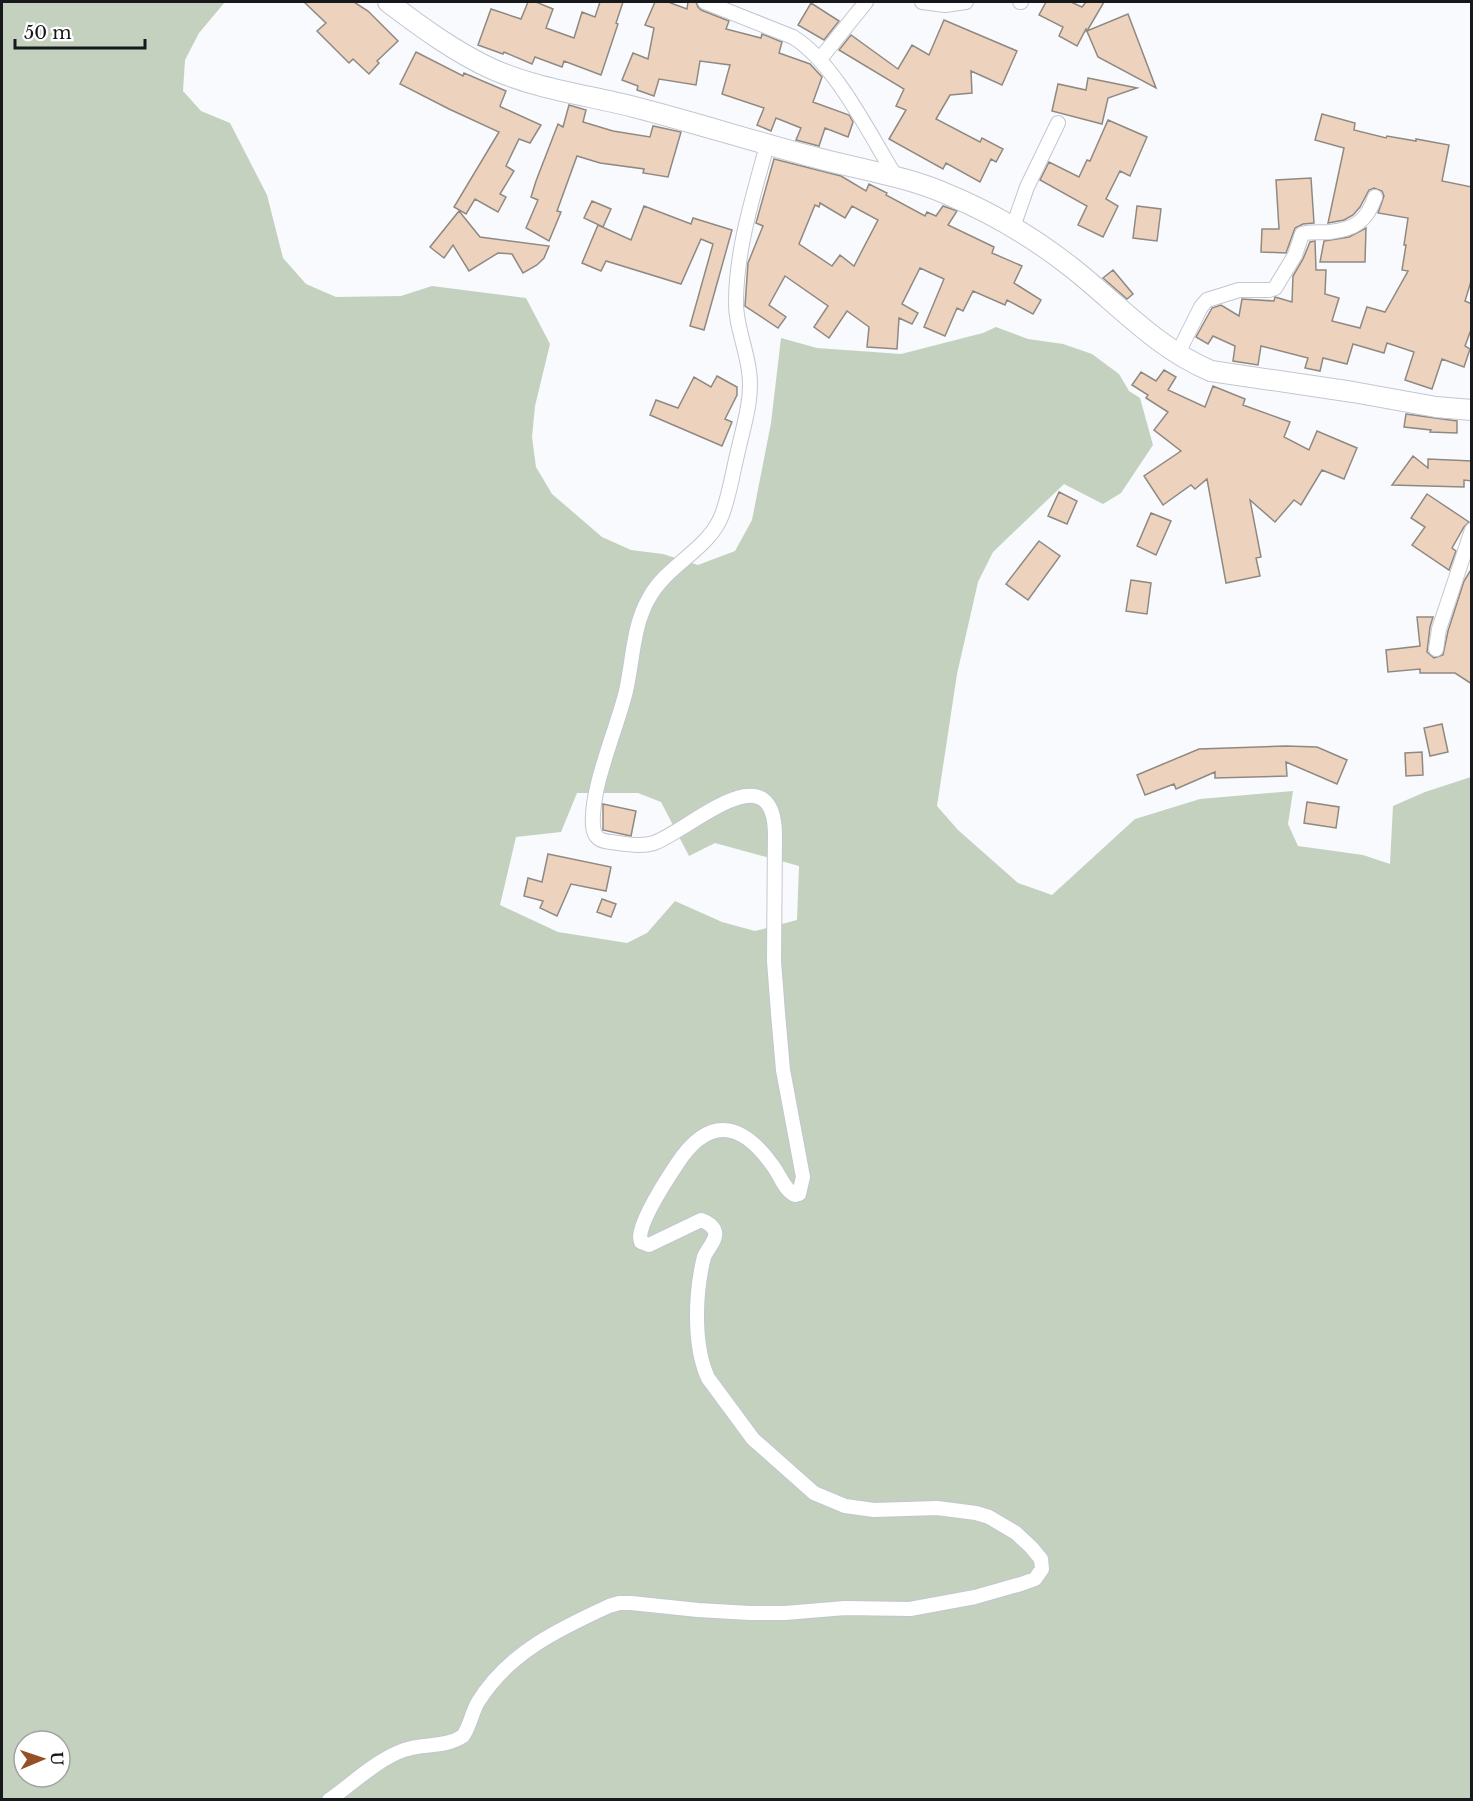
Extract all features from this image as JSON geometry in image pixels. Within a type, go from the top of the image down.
[{"type":"main road","points":[[388,2],[429,32],[493,69],[567,92],[633,107],[767,145],[896,177],[946,193],[994,214],[1071,267],[1114,306],[1194,364],[1226,375],[1321,387],[1436,407],[1472,410]]},
{"type":"street","points":[[705,2],[794,37],[805,44],[820,59],[842,90],[896,177]]},
{"type":"street","points":[[820,59],[866,2]]},
{"type":"street","points":[[922,2],[945,5],[966,2]]},
{"type":"street","points":[[1012,227],[1027,187],[1058,123]]},
{"type":"street","points":[[329,1800],[380,1763],[403,1750],[418,1746],[445,1744],[463,1736],[478,1703],[515,1658],[551,1633],[609,1606],[631,1603],[750,1613],[845,1608],[910,1609],[975,1597],[1021,1584],[1035,1579],[1042,1569],[1041,1559],[1031,1547],[1002,1523],[989,1517],[937,1508],[874,1510],[845,1506],[814,1493],[753,1439],[703,1368],[699,1353],[699,1300],[704,1262],[714,1238],[714,1229],[701,1220],[649,1245],[641,1242],[639,1237],[668,1177],[688,1147],[700,1137],[708,1134],[724,1130],[742,1134],[773,1165],[789,1192],[799,1194],[803,1184],[783,1070],[778,1013],[774,962],[775,818],[771,806],[756,796],[735,797],[657,842],[642,845],[604,842],[594,833],[593,823],[597,788],[625,694],[639,619],[649,597],[660,581],[714,531],[723,514],[728,496],[750,396],[749,370],[735,304],[737,270],[743,230],[767,145]]},
{"type":"street","points":[[1178,353],[1201,307],[1207,300],[1239,290],[1275,288],[1295,255],[1302,234],[1331,232],[1359,224],[1370,211],[1375,197]]},
{"type":"street","points":[[1436,649],[1439,629],[1472,530]]},
{"type":"green space","points":[[2,2],[225,2],[199,33],[185,60],[183,91],[201,111],[230,123],[267,195],[283,258],[306,284],[336,297],[401,296],[432,286],[526,298],[550,344],[535,406],[532,437],[536,467],[552,494],[602,537],[631,550],[663,554],[698,565],[735,551],[752,520],[771,423],[781,338],[817,348],[901,354],[983,333],[996,327],[1028,339],[1063,344],[1092,354],[1119,374],[1129,391],[1140,398],[1153,445],[1121,493],[1103,504],[1064,484],[993,552],[978,582],[957,674],[937,806],[958,830],[1018,883],[1052,895],[1135,819],[1200,799],[1293,791],[1288,824],[1298,846],[1363,855],[1390,864],[1393,806],[1425,792],[1471,777],[1471,1799],[2,1800]],"holes":[[[577,793],[638,793],[661,802],[689,856],[715,843],[799,866],[797,920],[755,931],[722,922],[675,901],[647,933],[627,943],[558,932],[500,905],[516,837],[561,832]]]},
{"type":"building","points":[[304,2],[354,2],[368,11],[398,41],[377,61],[379,63],[369,74],[353,59],[349,63],[317,31],[326,23]]},
{"type":"building","points":[[528,2],[536,2],[553,9],[546,28],[574,38],[582,12],[595,17],[600,2],[623,2],[601,75],[564,61],[562,67],[535,57],[532,64],[504,52],[503,54],[478,45],[491,9],[521,19]]},
{"type":"building","points":[[655,2],[668,2],[687,9],[688,2],[696,2],[701,10],[729,21],[726,29],[761,38],[762,34],[782,42],[779,53],[810,64],[822,77],[813,102],[849,115],[853,122],[848,137],[825,128],[819,146],[796,140],[801,128],[776,118],[771,131],[757,125],[764,108],[722,94],[730,65],[700,61],[696,85],[659,79],[654,96],[637,90],[638,86],[622,80],[633,53],[648,59],[654,28],[645,25]]},
{"type":"building","points":[[1046,2],[1071,2],[1082,7],[1086,2],[1104,2],[1087,31],[1128,14],[1156,88],[1098,57],[1086,29],[1077,46],[1059,36],[1063,27],[1039,15]]},
{"type":"building","points":[[811,3],[839,21],[824,40],[798,25]]},
{"type":"building","points":[[944,20],[1017,51],[1002,85],[971,71],[972,93],[950,95],[936,119],[980,142],[982,138],[1003,149],[996,162],[991,159],[980,182],[946,163],[943,169],[889,139],[906,110],[896,106],[904,89],[839,50],[851,35],[898,69],[912,45],[929,55]]},
{"type":"building","points":[[416,52],[463,76],[464,73],[506,91],[501,107],[541,125],[530,143],[519,139],[506,166],[514,171],[500,194],[506,197],[498,212],[475,199],[466,214],[454,207],[499,132],[400,84]]},
{"type":"building","points":[[1088,78],[1137,88],[1108,98],[1102,124],[1052,111],[1058,84],[1086,90]]},
{"type":"building","points":[[569,105],[586,110],[583,122],[613,131],[650,137],[653,126],[681,132],[668,177],[643,173],[644,169],[600,163],[577,156],[557,211],[561,212],[549,241],[526,228],[538,200],[531,197],[536,181],[558,124],[563,127]]},
{"type":"building","points":[[1322,114],[1355,123],[1354,130],[1386,138],[1387,136],[1416,141],[1416,139],[1449,145],[1442,181],[1472,187],[1472,278],[1465,301],[1472,304],[1472,327],[1465,346],[1470,349],[1464,367],[1442,359],[1432,389],[1405,380],[1414,352],[1387,343],[1384,353],[1353,344],[1347,364],[1323,358],[1320,371],[1305,368],[1308,358],[1261,346],[1258,365],[1233,361],[1235,346],[1213,336],[1208,344],[1196,337],[1212,308],[1221,305],[1239,316],[1242,299],[1274,301],[1275,297],[1292,302],[1293,276],[1310,242],[1315,241],[1316,270],[1326,270],[1325,294],[1339,298],[1332,321],[1360,328],[1367,307],[1385,312],[1408,271],[1402,270],[1408,218],[1378,213],[1384,196],[1382,191],[1374,188],[1369,190],[1353,215],[1344,220],[1328,223],[1344,148],[1315,140]]},
{"type":"building","points":[[1108,120],[1147,137],[1130,176],[1120,171],[1106,199],[1118,206],[1103,237],[1078,225],[1087,206],[1040,180],[1049,162],[1079,177],[1087,160],[1090,161]]},
{"type":"building","points":[[774,159],[841,176],[866,191],[869,184],[925,216],[927,212],[936,216],[943,206],[957,211],[948,225],[994,247],[992,253],[1022,266],[1014,283],[1041,300],[1033,314],[1007,300],[1005,305],[973,291],[963,311],[957,308],[945,336],[924,327],[944,279],[920,268],[902,304],[918,313],[912,324],[899,318],[897,349],[867,347],[869,327],[847,311],[829,338],[814,327],[828,306],[785,276],[769,305],[786,317],[778,328],[745,306],[748,263],[763,226],[756,223]],"holes":[[[820,203],[845,218],[852,206],[878,220],[854,266],[840,255],[832,266],[799,244],[815,205],[819,207]]]},
{"type":"building","points":[[1311,178],[1314,223],[1303,224],[1295,228],[1286,253],[1261,252],[1262,229],[1279,229],[1276,180]]},
{"type":"building","points":[[592,201],[611,209],[603,227],[584,218]]},
{"type":"building","points":[[644,206],[691,224],[693,218],[732,230],[704,330],[690,326],[713,244],[701,239],[681,284],[606,261],[601,271],[582,263],[598,225],[631,240]]},
{"type":"building","points":[[1137,206],[1161,209],[1157,241],[1133,238]]},
{"type":"building","points":[[459,211],[480,237],[549,246],[544,258],[523,273],[512,254],[498,253],[469,271],[453,245],[444,258],[430,247]]},
{"type":"building","points":[[1366,228],[1365,262],[1320,262],[1324,241],[1349,237]]},
{"type":"building","points":[[1113,270],[1133,294],[1127,299],[1103,278]]},
{"type":"building","points":[[1164,370],[1176,377],[1168,390],[1205,407],[1213,386],[1245,399],[1243,405],[1290,422],[1284,437],[1309,450],[1317,431],[1357,448],[1344,479],[1322,470],[1301,505],[1294,500],[1275,522],[1250,500],[1261,557],[1256,558],[1260,576],[1226,583],[1207,479],[1195,489],[1191,485],[1163,505],[1144,476],[1181,451],[1154,430],[1168,412],[1146,398],[1148,395],[1132,385],[1141,372],[1156,381]]},
{"type":"building","points":[[717,376],[737,387],[737,395],[725,419],[732,422],[722,446],[650,415],[656,400],[678,408],[694,377],[711,387]]},
{"type":"building","points":[[1406,414],[1457,421],[1457,433],[1430,432],[1431,430],[1404,427]]},
{"type":"building","points":[[1413,456],[1428,468],[1428,459],[1472,461],[1472,481],[1464,480],[1464,487],[1392,485]]},
{"type":"building","points":[[1059,492],[1077,501],[1067,524],[1048,516]]},
{"type":"building","points":[[1427,494],[1469,522],[1452,548],[1456,551],[1449,570],[1412,545],[1425,527],[1411,518]]},
{"type":"building","points":[[1151,513],[1171,521],[1156,555],[1137,546]]},
{"type":"building","points":[[1039,541],[1060,556],[1028,600],[1006,584]]},
{"type":"building","points":[[1472,568],[1472,684],[1455,673],[1420,673],[1420,669],[1388,672],[1386,650],[1420,646],[1417,617],[1433,617],[1427,652],[1434,658],[1443,655],[1464,581]]},
{"type":"building","points":[[1131,580],[1151,583],[1147,614],[1126,611]]},
{"type":"building","points":[[1442,724],[1448,752],[1430,756],[1424,728]]},
{"type":"building","points":[[1317,747],[1347,760],[1337,784],[1286,762],[1287,776],[1215,778],[1215,772],[1176,789],[1174,784],[1145,795],[1137,775],[1199,749]]},
{"type":"building","points":[[1422,752],[1423,775],[1406,776],[1405,753]]},
{"type":"building","points":[[1307,802],[1339,807],[1336,828],[1304,823]]},
{"type":"building","points":[[603,804],[636,811],[631,836],[603,830]]},
{"type":"building","points":[[548,854],[611,867],[606,891],[571,884],[557,916],[540,908],[543,901],[524,896],[528,878],[542,882]]},
{"type":"building","points":[[602,899],[616,904],[611,917],[597,912]]}]
